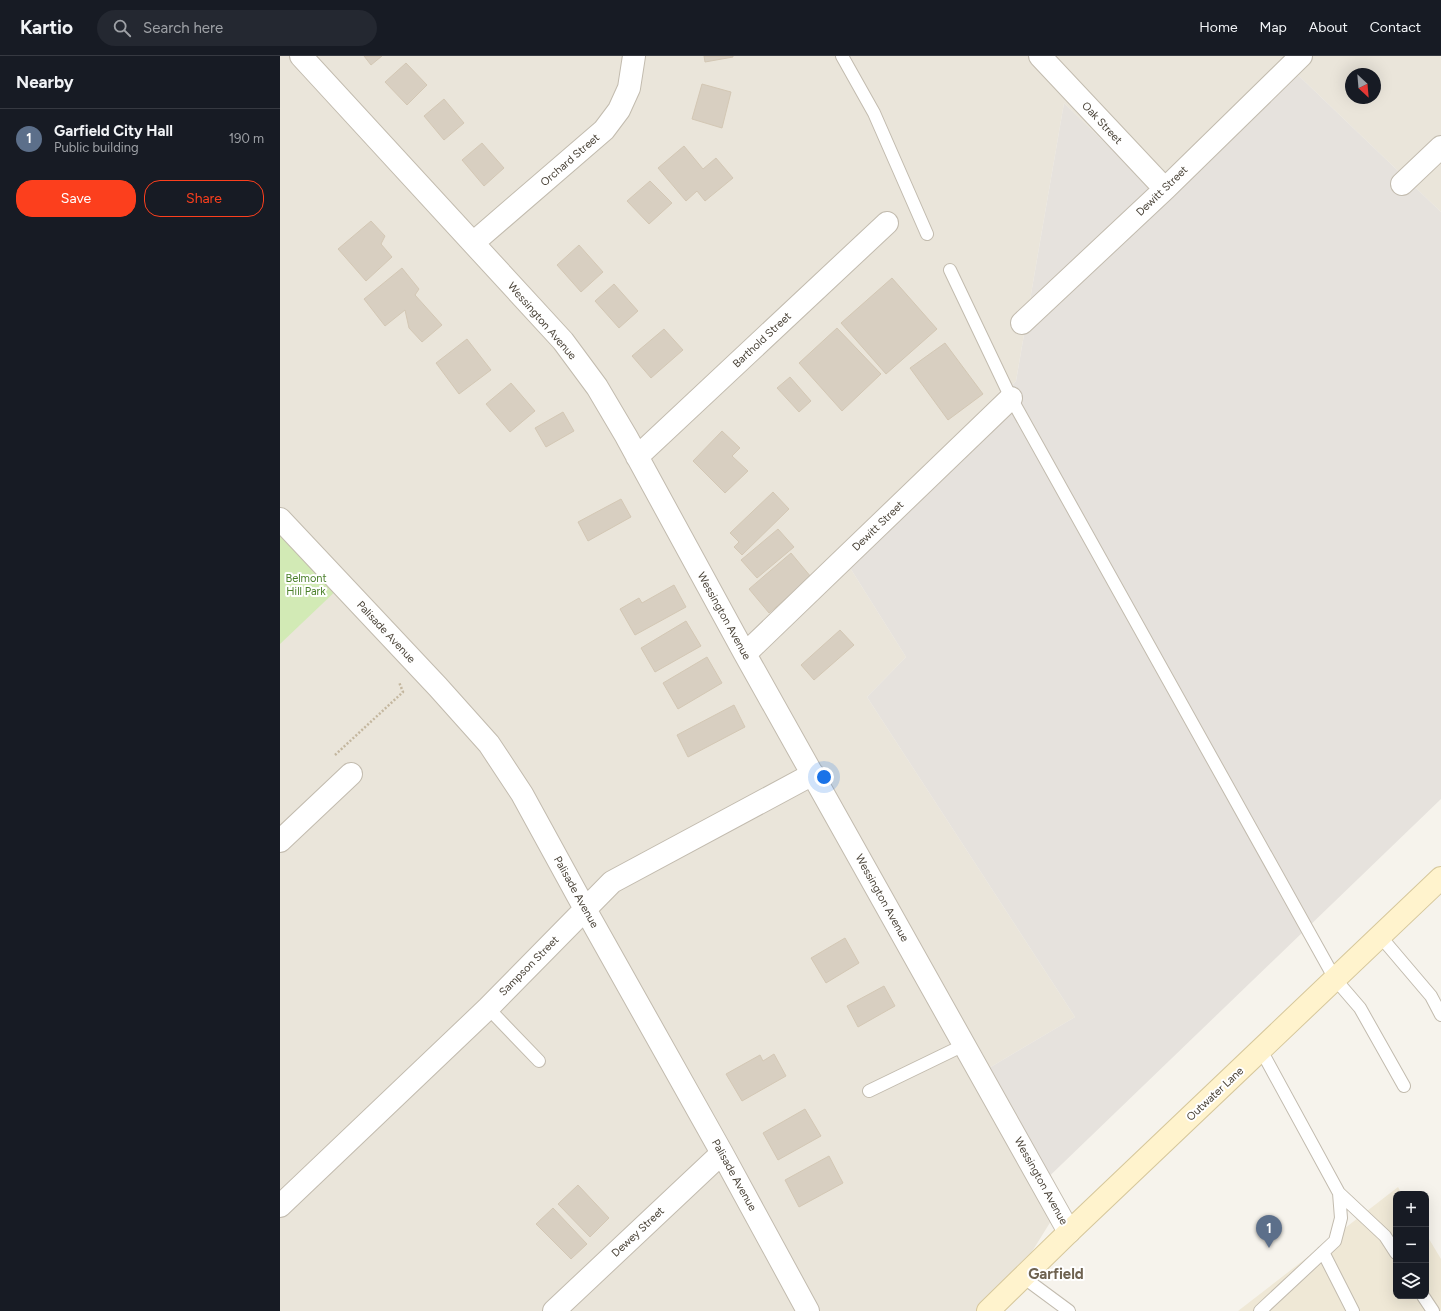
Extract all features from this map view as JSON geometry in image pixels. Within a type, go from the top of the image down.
[{"type":"street","name":"Wessington Avenue","points":[[301,56],[563,341],[597,387],[626,436],[745,654],[1069,1232]]},
{"type":"street","name":"Orchard Street","points":[[473,243],[604,130],[619,110],[628,88],[634,56]]},
{"type":"street","name":"Oak Street","points":[[1040,56],[1165,189]]},
{"type":"street","name":"Dewitt Street","points":[[1022,324],[1165,189],[1301,56]]},
{"type":"street","points":[[1402,184],[1441,147]]},
{"type":"street","name":"Barthold Street","points":[[637,457],[886,223]]},
{"type":"street","name":"Dewitt Street","points":[[745,654],[1011,398]]},
{"type":"street","name":"Palisade Avenue","points":[[280,519],[438,687],[489,744],[522,794],[722,1153],[808,1311]]},
{"type":"street","points":[[280,841],[351,774]]},
{"type":"street","name":"Sampson Street","points":[[280,1206],[488,1008],[612,882],[813,774]]},
{"type":"street","name":"Outwater Lane","points":[[988,1311],[1441,878]]},
{"type":"street","name":"Dewey Street","points":[[554,1311],[722,1153]]},
{"type":"lane","points":[[842,56],[874,113],[928,234]]},
{"type":"lane","points":[[950,270],[1011,398],[1335,979],[1360,1008],[1404,1086]]},
{"type":"lane","points":[[1380,936],[1431,996],[1441,1015]]},
{"type":"lane","points":[[488,1008],[539,1061]]},
{"type":"lane","points":[[869,1091],[964,1045]]},
{"type":"lane","points":[[1261,1050],[1339,1193],[1385,1236],[1393,1248]]},
{"type":"lane","points":[[1260,1311],[1335,1241],[1341,1218],[1339,1193]]},
{"type":"lane","points":[[1323,1252],[1351,1310]]},
{"type":"lane","points":[[1023,1277],[1070,1311]]},
{"type":"lane","points":[[1425,1299],[1432,1311]]},
{"type":"path","points":[[347,744],[403,692]]},
{"type":"shaded area","points":[[280,56],[1441,56],[1441,212],[1298,75],[1162,198],[1064,103],[1016,381],[842,555],[906,657],[867,697],[1075,1017],[974,1077],[1051,1221],[1005,1295],[988,1311],[280,1311]]},
{"type":"shaded area","points":[[1298,75],[1441,212],[1441,799],[1035,1190],[974,1077],[1075,1017],[867,697],[906,657],[842,555],[1016,381],[1064,103],[1162,198]]},
{"type":"shaded area","points":[[1398,1187],[1400,1191],[1393,1191],[1393,1299],[1429,1299],[1429,1239],[1441,1259],[1441,1311],[1238,1311]]},
{"type":"green space","name":"Belmont Hill Park","points":[[280,519],[342,585],[280,644]]},
{"type":"building","points":[[364,56],[382,56],[371,65]]},
{"type":"building","points":[[704,56],[733,56],[733,57],[705,62]]},
{"type":"building","points":[[406,63],[427,85],[407,105],[385,82]]},
{"type":"building","points":[[702,84],[731,92],[722,128],[692,119]]},
{"type":"building","points":[[444,99],[464,123],[444,140],[424,116]]},
{"type":"building","points":[[482,143],[504,168],[484,186],[462,160]]},
{"type":"building","points":[[684,146],[703,169],[716,158],[733,178],[705,201],[697,191],[686,201],[658,168]]},
{"type":"building","points":[[650,181],[672,203],[649,224],[627,201]]},
{"type":"building","points":[[371,221],[385,236],[381,244],[392,257],[366,281],[338,249]]},
{"type":"building","points":[[579,245],[603,272],[581,292],[557,265]]},
{"type":"building","points":[[402,268],[419,289],[415,295],[442,325],[422,342],[409,328],[405,310],[385,326],[364,299]]},
{"type":"building","points":[[892,278],[937,329],[886,374],[841,323]]},
{"type":"building","points":[[614,284],[638,311],[619,328],[595,301]]},
{"type":"building","points":[[837,328],[881,374],[842,411],[799,363]]},
{"type":"building","points":[[664,329],[683,350],[651,378],[632,356]]},
{"type":"building","points":[[467,339],[491,370],[459,394],[436,363]]},
{"type":"building","points":[[945,343],[983,394],[948,420],[910,368]]},
{"type":"building","points":[[790,377],[811,401],[799,412],[777,388]]},
{"type":"building","points":[[511,383],[535,411],[510,432],[486,404]]},
{"type":"building","points":[[563,412],[574,431],[546,447],[535,428]]},
{"type":"building","points":[[722,431],[740,448],[732,456],[748,471],[725,493],[693,461]]},
{"type":"building","points":[[773,492],[789,509],[742,555],[734,547],[739,542],[730,533]]},
{"type":"building","points":[[621,499],[631,517],[588,541],[578,522]]},
{"type":"building","points":[[778,529],[794,547],[757,578],[741,560]]},
{"type":"building","points":[[791,553],[811,577],[769,613],[749,589]]},
{"type":"building","points":[[674,585],[686,607],[635,635],[620,609],[639,598],[642,603]]},
{"type":"building","points":[[686,621],[701,646],[655,672],[641,648]]},
{"type":"building","points":[[840,630],[854,645],[814,680],[801,665]]},
{"type":"building","points":[[707,657],[722,683],[678,709],[663,683]]},
{"type":"building","points":[[734,705],[745,727],[688,757],[677,735]]},
{"type":"building","points":[[845,938],[859,963],[826,983],[811,958]]},
{"type":"building","points":[[884,986],[895,1006],[858,1027],[847,1006]]},
{"type":"building","points":[[774,1054],[786,1076],[742,1101],[726,1074],[760,1055],[763,1061]]},
{"type":"building","points":[[805,1109],[821,1136],[778,1160],[763,1133]]},
{"type":"building","points":[[829,1156],[843,1183],[799,1207],[785,1180]]},
{"type":"building","points":[[578,1185],[609,1218],[590,1237],[558,1204]]},
{"type":"building","points":[[553,1208],[587,1244],[571,1259],[536,1224]]},
{"type":"place","name":"Garfield City Hall","points":[[1269,1248]]},
{"type":"district","name":"Garfield","points":[[1056,1274]]}]
